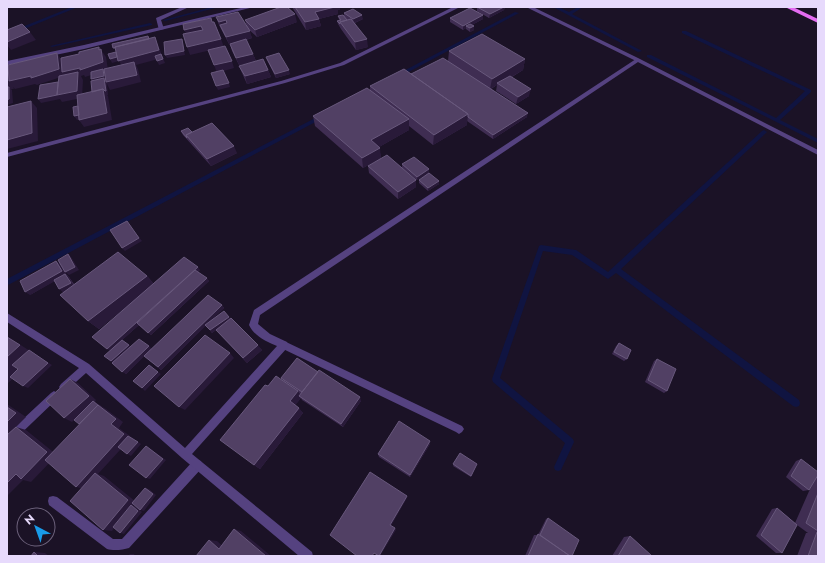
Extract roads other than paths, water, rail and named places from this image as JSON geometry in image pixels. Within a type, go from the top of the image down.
[{"type":"main road","points":[[788,7],[818,21]]},
{"type":"street","points":[[161,29],[158,19],[186,7]]},
{"type":"street","points":[[7,63],[84,47],[251,7]]},
{"type":"street","points":[[7,155],[283,82],[342,64],[458,7]]},
{"type":"street","points":[[529,7],[638,60],[818,153]]},
{"type":"street","points":[[459,429],[284,345],[270,340],[260,333],[253,325],[257,313],[638,60]]},
{"type":"street","points":[[7,317],[86,367],[185,455],[308,556]]},
{"type":"street","points":[[185,455],[284,345]]},
{"type":"street","points":[[7,441],[86,367]]},
{"type":"street","points":[[53,502],[111,545],[126,544],[197,465]]},
{"type":"waterway","points":[[7,35],[76,7]]},
{"type":"waterway","points":[[165,20],[217,7]]},
{"type":"waterway","points":[[555,7],[640,51]]},
{"type":"waterway","points":[[569,14],[581,7]]},
{"type":"waterway","points":[[399,75],[517,13]]},
{"type":"waterway","points":[[52,46],[150,24]]},
{"type":"waterway","points":[[684,32],[809,91],[777,120]]},
{"type":"waterway","points":[[649,56],[818,141]]},
{"type":"waterway","points":[[8,282],[321,117]]},
{"type":"waterway","points":[[558,467],[570,442],[496,379],[541,248],[574,252],[608,276],[764,132]]},
{"type":"waterway","points":[[616,269],[796,403]]}]
